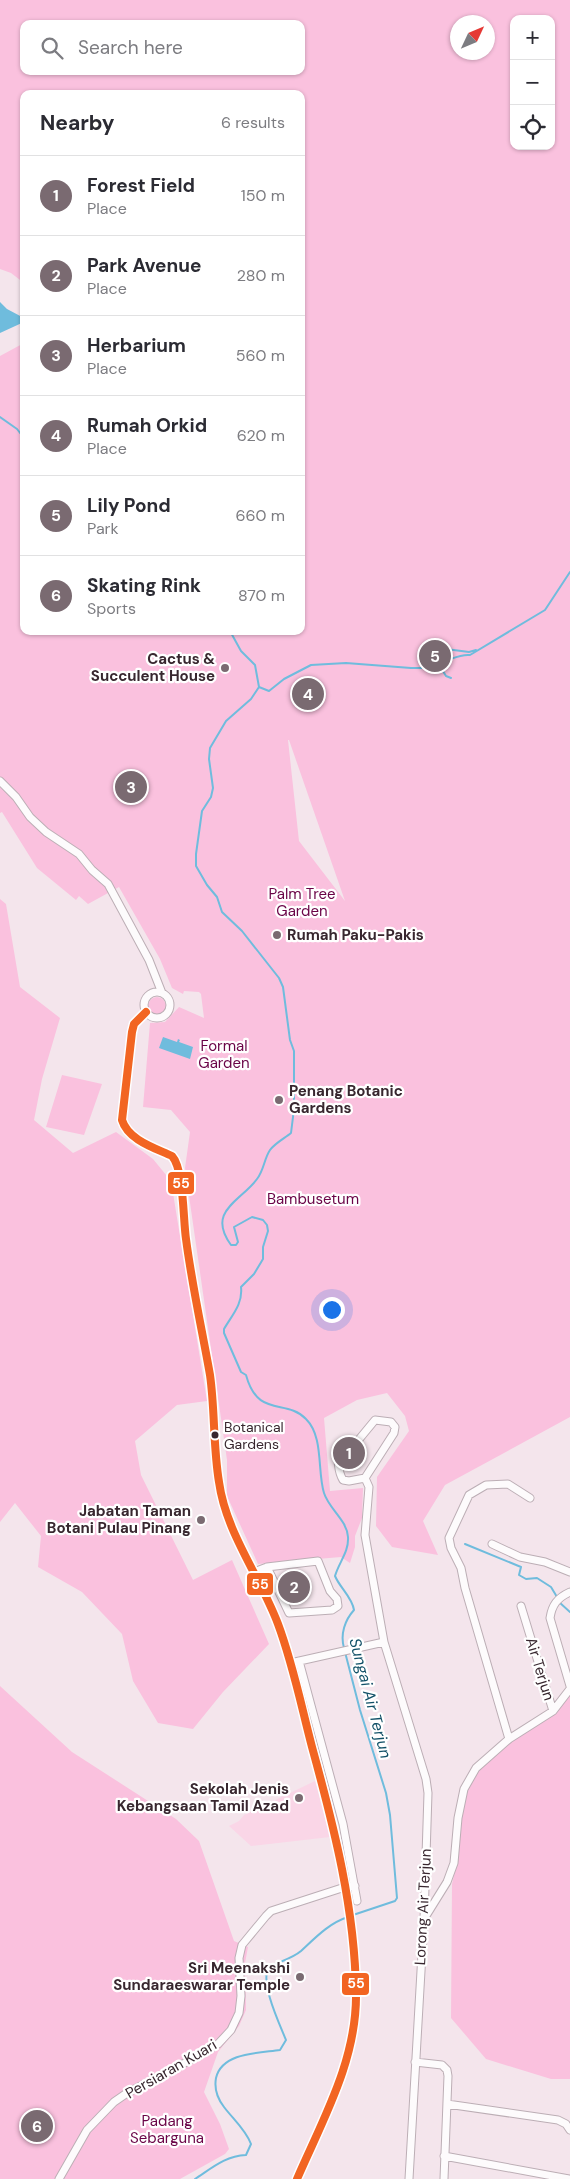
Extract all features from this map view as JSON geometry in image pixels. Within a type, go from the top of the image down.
[{"type":"street","points":[[0,781],[16,797],[35,822],[46,832],[79,854],[92,870],[108,884],[149,960],[162,993],[170,1003],[170,1008],[166,1015],[157,1018],[146,1012],[144,1004],[147,997],[154,992],[162,993]]},
{"type":"street","points":[[146,1012],[134,1024],[132,1032],[122,1120],[126,1130],[139,1140],[172,1156],[177,1161],[186,1239],[210,1377],[222,1501],[233,1530],[296,1662],[343,1824],[357,1901]]},
{"type":"street","points":[[375,1420],[387,1420],[394,1424],[394,1434],[366,1478],[349,1481],[343,1480],[340,1475],[338,1451],[341,1447],[356,1443],[375,1420]]},
{"type":"street","name":"Lorong Air Terjun","points":[[366,1478],[369,1487],[365,1535],[384,1642],[426,1779],[428,1793],[424,1920],[409,2179]]},
{"type":"street","points":[[509,1739],[465,1588],[461,1568],[451,1548],[449,1538],[470,1495],[486,1485],[508,1484],[530,1498]]},
{"type":"street","points":[[492,1544],[520,1557],[545,1562],[570,1572]]},
{"type":"street","points":[[254,1572],[267,1567],[319,1562],[330,1591],[337,1599],[338,1606],[332,1610],[288,1613],[267,1567]]},
{"type":"street","points":[[553,1711],[570,1687],[550,1618],[552,1608],[559,1598],[570,1592]]},
{"type":"street","name":"Air Terjun","points":[[424,1920],[447,1882],[454,1864],[458,1818],[464,1789],[476,1768],[509,1739],[553,1711],[521,1606]]},
{"type":"street","points":[[296,1662],[384,1642]]},
{"type":"street","points":[[296,1662],[345,1887],[351,1925],[356,1995],[353,2033],[346,2067],[296,2179]]},
{"type":"street","name":"Persiaran Kuari","points":[[59,2179],[87,2130],[114,2102],[127,2093],[210,2049],[218,2044],[231,2030],[239,2013],[241,1996],[239,1958],[242,1945],[271,1911],[345,1887],[355,1886]]},
{"type":"street","points":[[415,2062],[436,2063],[447,2070],[444,2179]]},
{"type":"street","points":[[447,2104],[558,2120],[566,2124],[570,2130]]},
{"type":"street","points":[[444,2156],[569,2179]]},
{"type":"shaded area","name":"Sekolah Jenis Kebangsaan Tamil Azad","points":[[315,1781],[330,1837],[251,1846],[229,1826],[239,1821],[244,1815]]},
{"type":"green space","points":[[0,0],[570,0],[570,1417],[445,1485],[423,1521],[438,1555],[392,1547],[376,1526],[377,1477],[409,1431],[405,1416],[387,1393],[357,1400],[324,1418],[330,1491],[363,1488],[362,1518],[355,1536],[355,1547],[350,1563],[341,1557],[258,1564],[227,1496],[227,1460],[185,1168],[190,1132],[171,1110],[143,1107],[150,1023],[165,1022],[179,1007],[204,1018],[201,994],[199,992],[184,991],[183,994],[172,988],[160,959],[119,887],[88,904],[79,896],[76,900],[37,868],[2,812],[0,813],[0,356],[20,345],[20,635],[305,635],[305,90],[20,90],[20,280],[11,273],[0,269]],"holes":[[[289,740],[345,901],[299,841]]]},
{"type":"green space","points":[[0,899],[6,904],[20,987],[60,1018],[42,1079],[34,1120],[73,1153],[116,1132],[153,1159],[171,1181],[207,1401],[177,1405],[135,1441],[141,1475],[193,1580],[232,1560],[269,1644],[223,1692],[193,1729],[158,1723],[133,1681],[122,1634],[82,1592],[38,1567],[41,1536],[15,1503],[0,1522]]},
{"type":"green space","points":[[153,997],[161,997],[166,1002],[164,1013],[153,1015],[148,1010],[148,1002]]},
{"type":"green space","points":[[62,1075],[102,1084],[84,1135],[46,1127]]},
{"type":"green space","name":"Padang Sebarguna","points":[[0,1686],[72,1752],[176,1819],[199,1841],[234,1941],[248,1947],[245,1963],[246,2010],[239,2026],[218,2052],[204,2092],[220,2124],[229,2149],[225,2154],[180,2179],[0,2179]]},
{"type":"green space","points":[[570,1689],[570,2079],[551,2079],[486,2059],[451,2018],[452,1884],[458,1858],[463,1800],[473,1771],[504,1741],[551,1713]]},
{"type":"water","points":[[0,302],[7,309],[20,316],[20,324],[0,333]]},
{"type":"water","points":[[163,1037],[177,1042],[178,1039],[180,1040],[179,1042],[193,1047],[190,1059],[159,1048]]},
{"type":"waterway","name":"Sungai Air Terjun","points":[[0,417],[20,433]]},
{"type":"waterway","points":[[259,687],[269,691],[284,679],[311,665],[346,663],[411,668],[441,668],[442,662],[459,656],[470,655],[545,610],[570,572]]},
{"type":"waterway","name":"Sungai Air Terjun","points":[[232,635],[241,651],[255,665],[259,687],[251,699],[226,721],[210,748],[209,759],[213,788],[211,797],[202,811],[196,866],[207,885],[217,897],[222,912],[242,931],[279,978],[283,987],[290,1040],[294,1051],[294,1109],[291,1133],[270,1150],[257,1179],[229,1207],[224,1215],[222,1223],[224,1233],[231,1245],[236,1245],[238,1242],[234,1227],[252,1217],[263,1220],[267,1225],[268,1231],[263,1247],[263,1259],[254,1274],[241,1287],[239,1304],[224,1329],[224,1333],[241,1372],[246,1375],[251,1389],[258,1397],[265,1403],[290,1409],[298,1413],[312,1426],[318,1445],[324,1493],[326,1499],[345,1525],[348,1537],[345,1552],[335,1576],[351,1601],[354,1610],[344,1628],[344,1648]]},
{"type":"waterway","points":[[440,654],[446,649],[469,652],[476,650]]},
{"type":"waterway","points":[[421,668],[433,660]]},
{"type":"waterway","points":[[441,668],[446,676],[451,678]]},
{"type":"waterway","points":[[465,1544],[521,1567],[519,1575],[526,1579],[537,1578],[551,1587],[557,1597]]},
{"type":"waterway","points":[[559,1602],[570,1612]]},
{"type":"waterway","name":"Sungai Air Terjun","points":[[345,1652],[360,1710],[386,1793],[390,1815],[397,1898],[395,1901],[353,1915]]},
{"type":"waterway","name":"Sungai Air Terjun","points":[[195,2179],[225,2160],[246,2155],[251,2144],[243,2129],[220,2100],[215,2082],[220,2069],[226,2063],[243,2055],[280,2050],[286,2040],[268,1992],[267,1974],[269,1967],[298,1953],[328,1927],[348,1917]]},
{"type":"transit line","name":"55","points":[[146,1012],[134,1024],[132,1032],[122,1120],[125,1127],[136,1138],[172,1156],[179,1172],[188,1256],[210,1375],[217,1469],[223,1501],[236,1537],[271,1606],[288,1654],[328,1807],[342,1868],[352,1930],[356,1993],[355,2018],[351,2042],[337,2089],[297,2179]]},
{"type":"place","name":"Lily Pond","points":[[435,656]]},
{"type":"place","name":"Cactus & Succulent House","points":[[225,668]]},
{"type":"place","name":"Rumah Orkid","points":[[308,694]]},
{"type":"place","name":"Herbarium","points":[[131,787]]},
{"type":"place","name":"Rumah Paku-Pakis","points":[[277,935]]},
{"type":"place","name":"Penang Botanic Gardens","points":[[279,1100]]},
{"type":"place","name":"Botanical Gardens","points":[[215,1435]]},
{"type":"place","name":"Forest Field","points":[[349,1453]]},
{"type":"place","name":"Jabatan Taman Botani Pulau Pinang","points":[[201,1520]]},
{"type":"place","name":"Park Avenue","points":[[294,1587]]},
{"type":"place","name":"Sekolah Jenis Kebangsaan Tamil Azad","points":[[299,1798]]},
{"type":"place","name":"Sri Meenakshi Sundaraeswarar Temple","points":[[300,1977]]},
{"type":"place","name":"Skating Rink","points":[[37,2126]]},
{"type":"park label","name":"Palm Tree Garden","points":[[302,902]]},
{"type":"park label","name":"Formal Garden","points":[[224,1054]]},
{"type":"park label","name":"Bambusetum","points":[[313,1199]]}]
